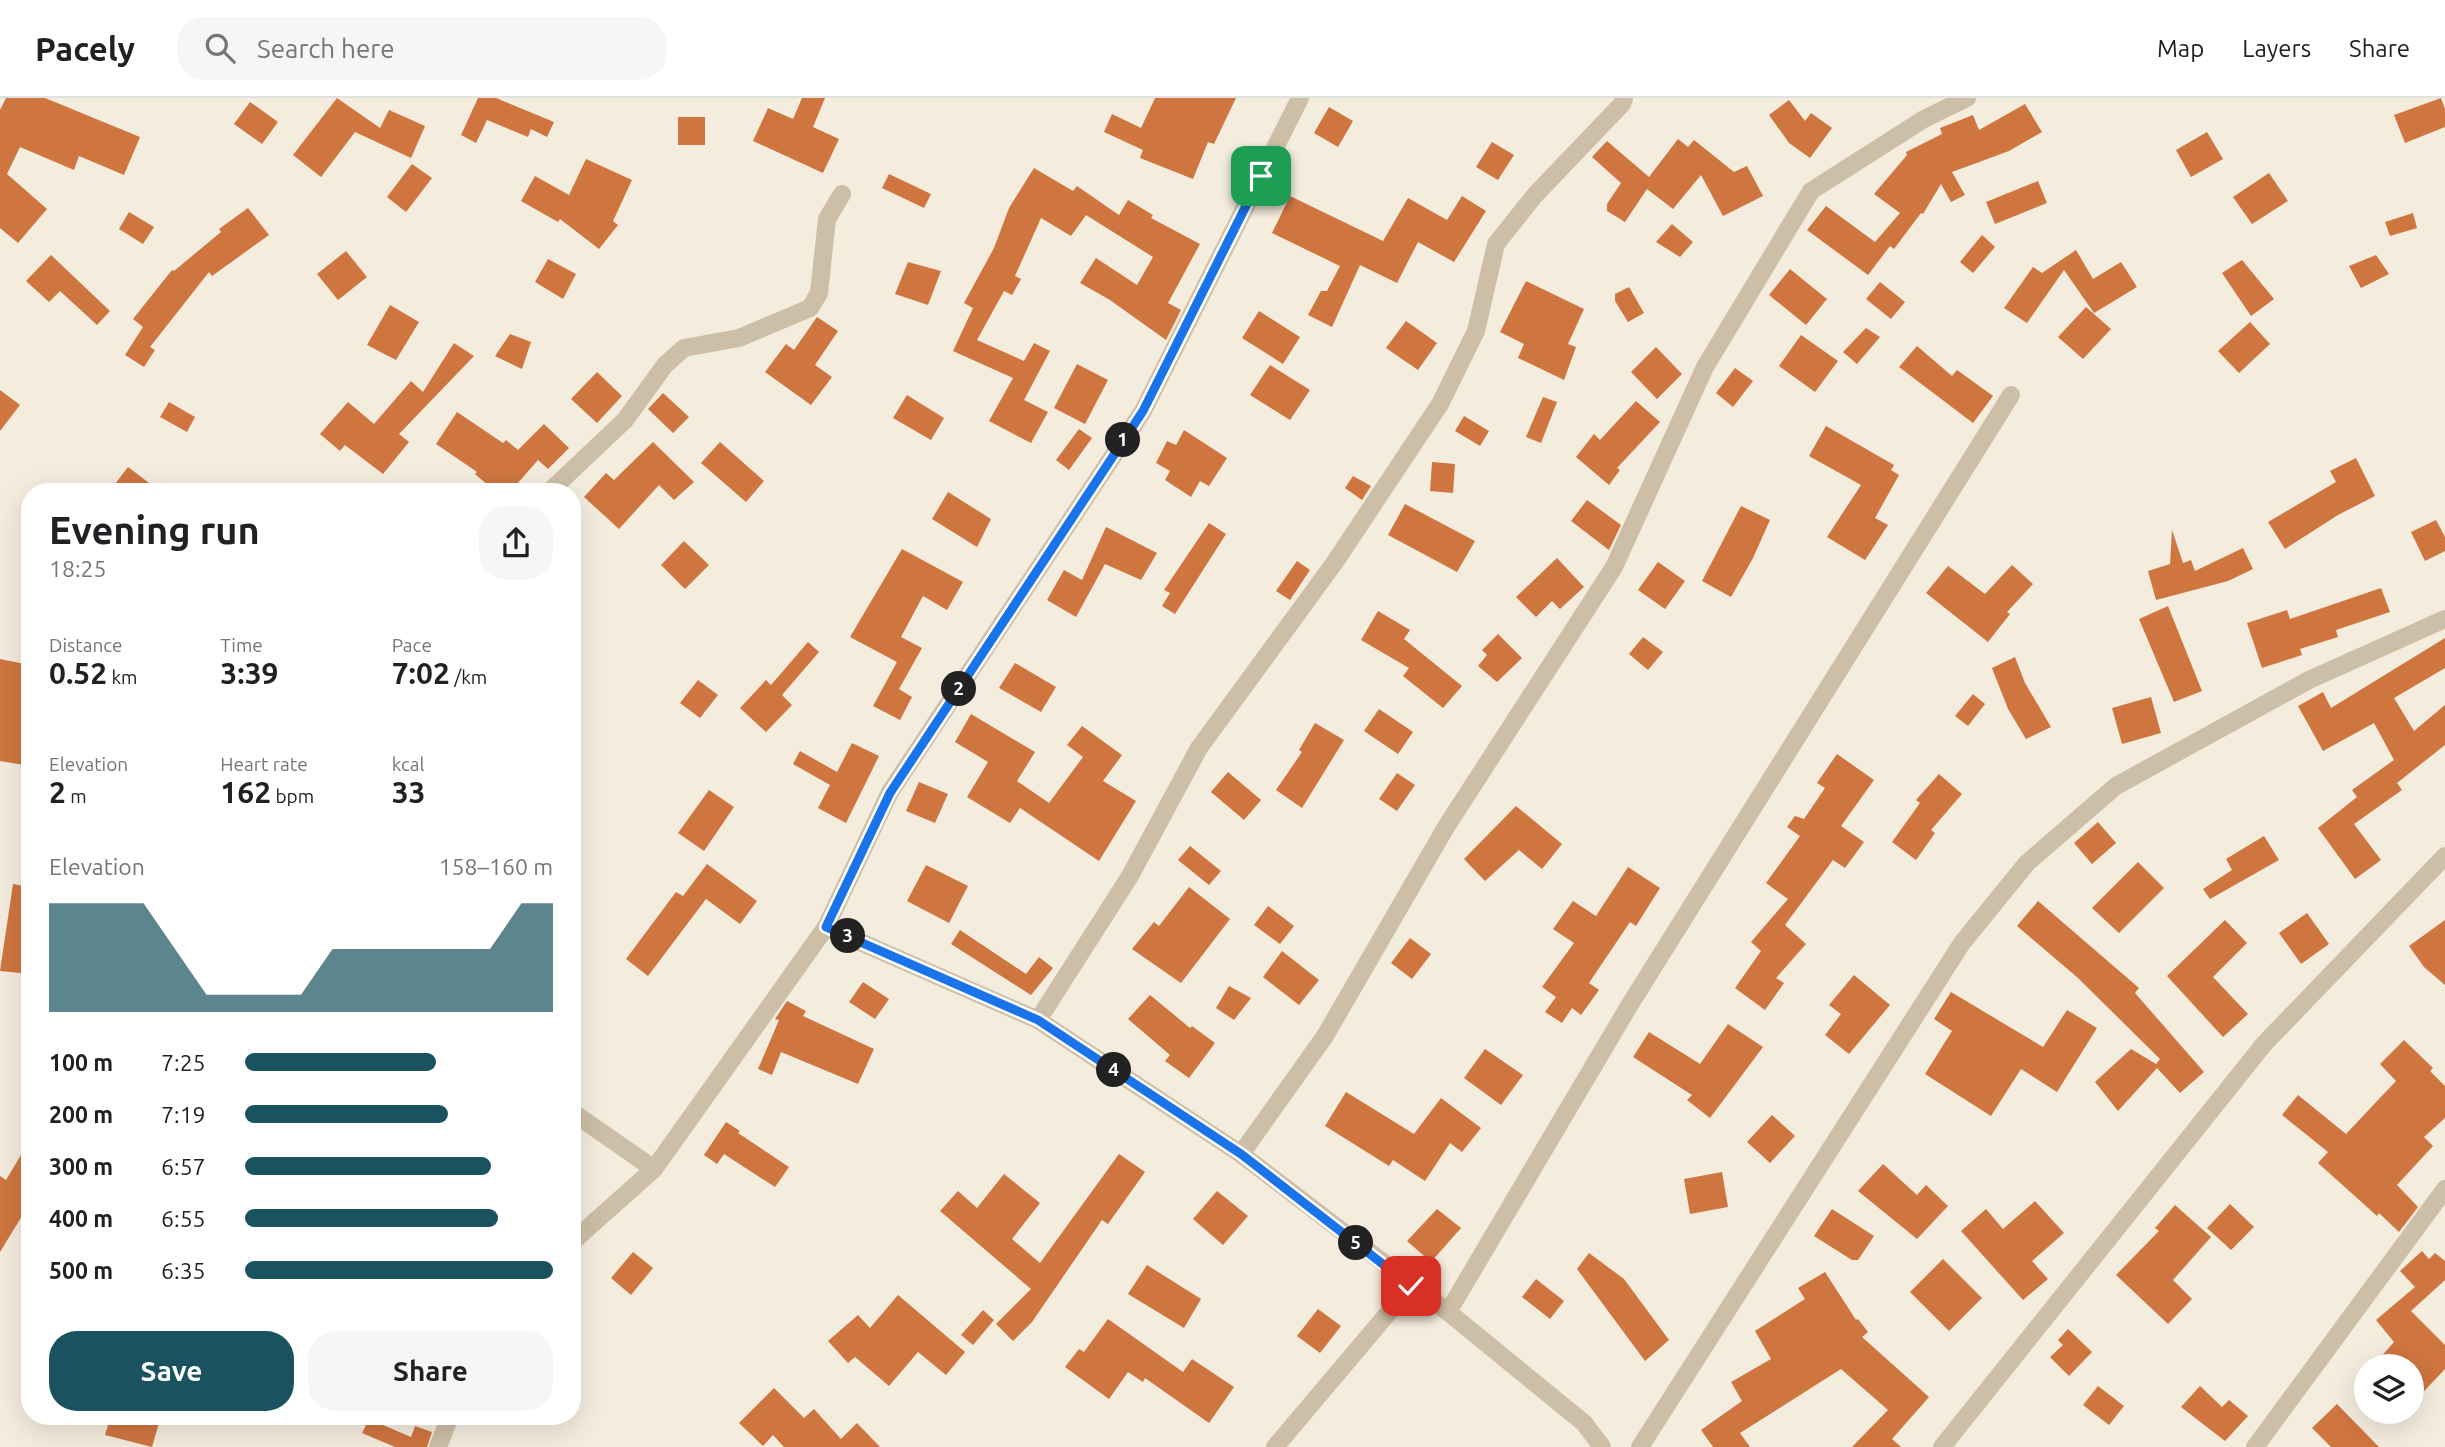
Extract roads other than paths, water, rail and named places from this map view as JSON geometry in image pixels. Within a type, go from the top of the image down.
[{"type":"street","points":[[581,1234],[654,1169],[826,927],[890,793],[1143,411],[1300,98]]},
{"type":"street","points":[[1038,1020],[1130,876],[1199,748],[1364,520],[1440,404],[1476,331],[1496,244],[1535,195],[1622,104],[1624,98]]},
{"type":"street","points":[[1241,1154],[1325,1036],[1446,827],[1614,567],[1705,367],[1811,191],[1924,118],[1967,98]]},
{"type":"street","points":[[558,483],[625,420],[665,365],[684,348],[739,338],[810,308],[818,293],[827,219],[842,194]]},
{"type":"street","points":[[1448,1312],[1629,1006],[2011,395]]},
{"type":"street","points":[[1640,1447],[1962,943],[2027,863],[2116,786],[2309,681],[2445,619]]},
{"type":"street","points":[[1942,1447],[2264,1044],[2445,856]]},
{"type":"street","points":[[826,927],[1038,1020],[1241,1154],[1448,1312],[1584,1423],[1602,1447]]},
{"type":"street","points":[[581,1118],[654,1169]]},
{"type":"street","points":[[2255,1447],[2445,1188]]},
{"type":"street","points":[[1275,1447],[1411,1286]]},
{"type":"street","points":[[438,1447],[447,1425]]}]
